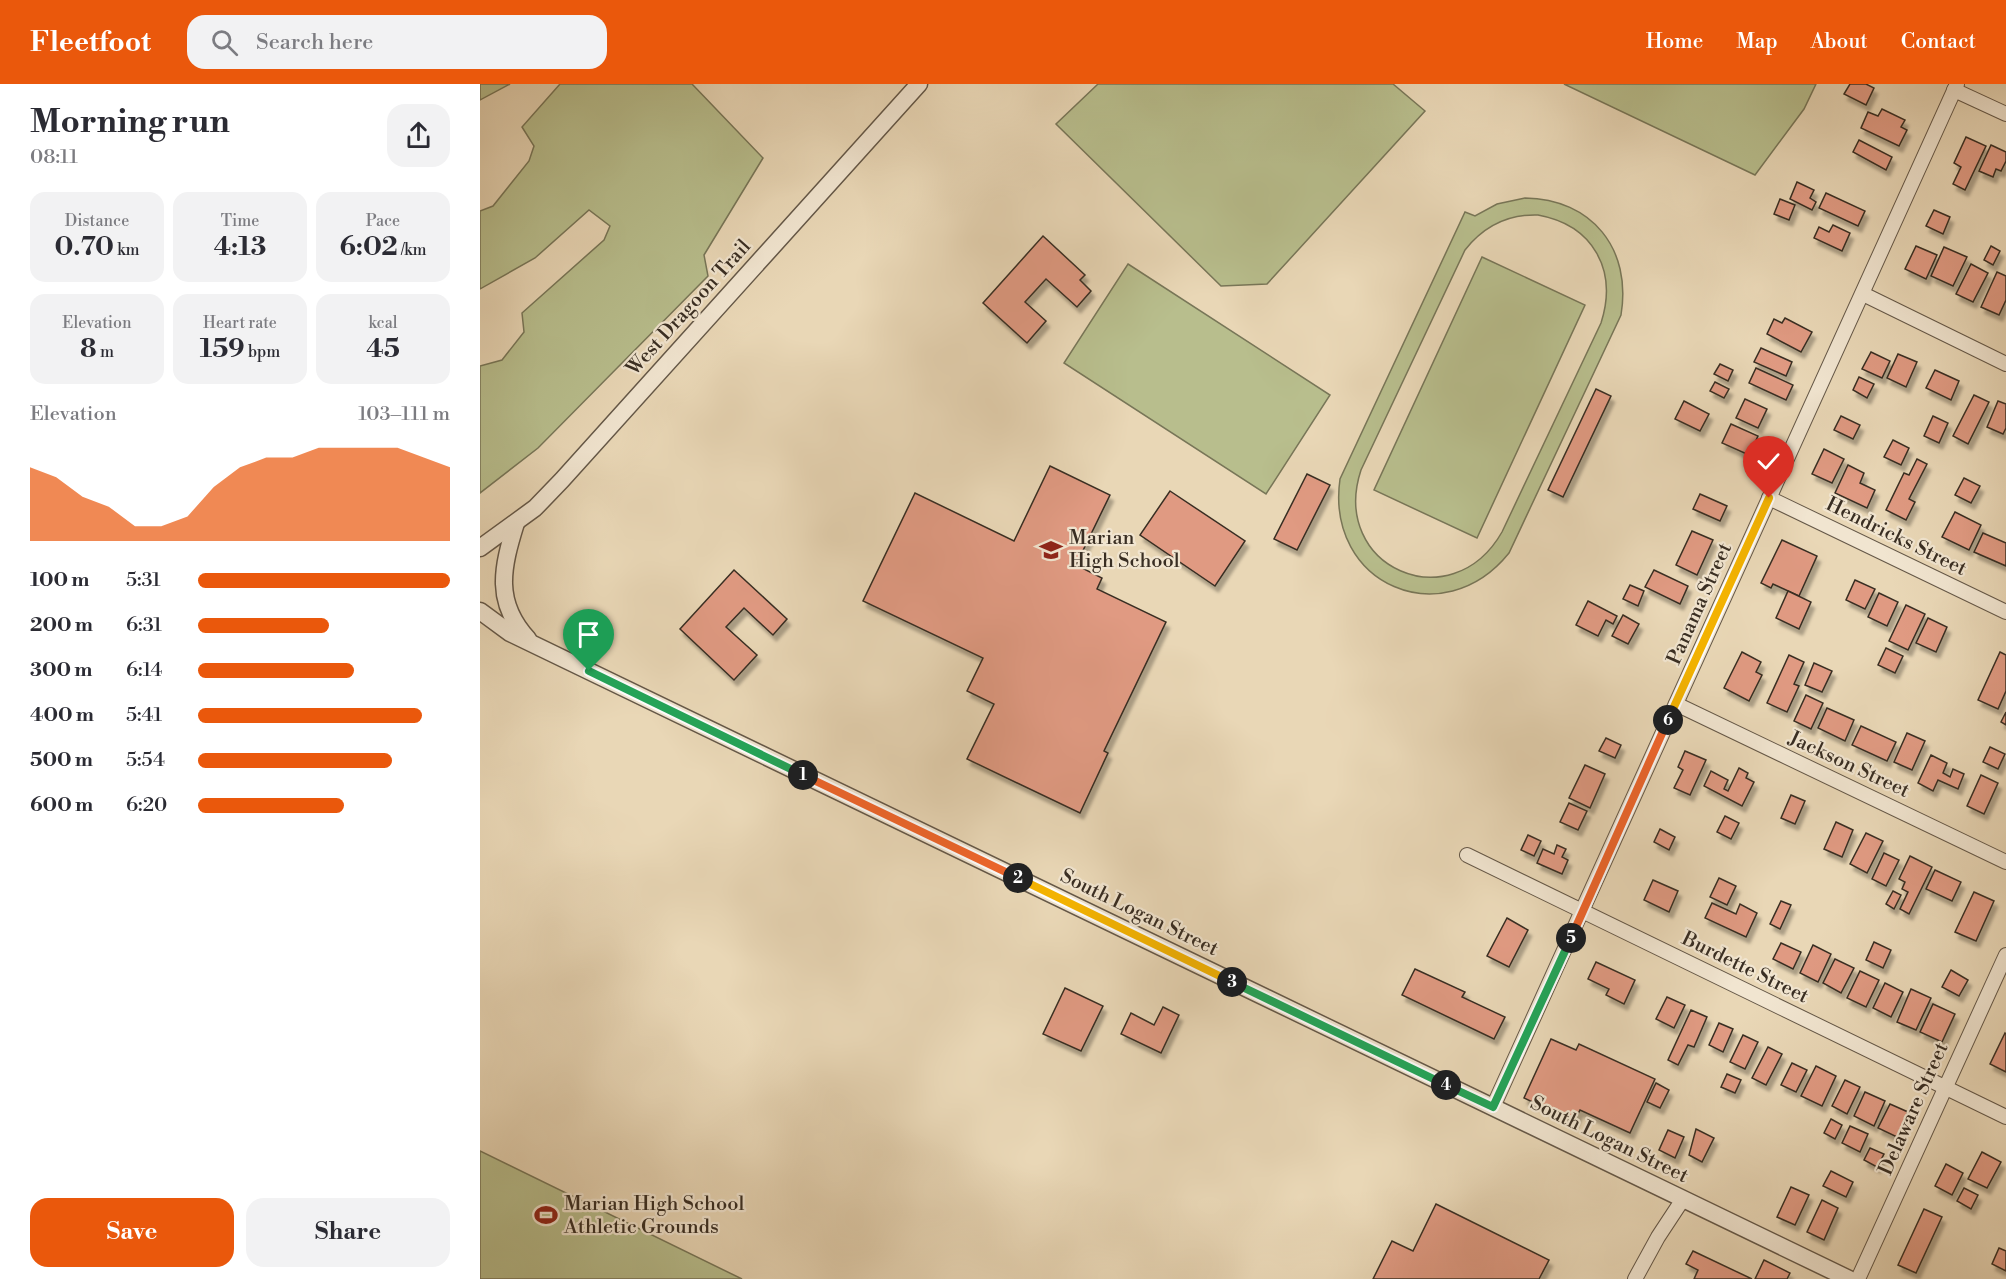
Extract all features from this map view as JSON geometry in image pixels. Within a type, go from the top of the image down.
[{"type":"street","name":"West Dragoon Trail","points":[[480,549],[516,523],[562,480],[920,84]]},
{"type":"street","points":[[1956,87],[2006,114]]},
{"type":"street","name":"Panama Street","points":[[1493,1107],[1956,87]]},
{"type":"street","points":[[1863,294],[2006,364]]},
{"type":"street","name":"Hendricks Street","points":[[1769,498],[2006,612]]},
{"type":"street","points":[[516,523],[504,572],[504,592],[516,626],[533,644]]},
{"type":"street","name":"South Logan Street","points":[[480,611],[488,623],[1849,1279]]},
{"type":"street","name":"Jackson Street","points":[[1676,704],[2006,862]]},
{"type":"street","name":"Burdette Street","points":[[1467,855],[2006,1117]]},
{"type":"street","name":"Delaware Street","points":[[1858,1279],[2006,955]]},
{"type":"street","points":[[1635,1279],[1658,1237],[1683,1200]]},
{"type":"green space","points":[[480,84],[510,84],[480,100]]},
{"type":"green space","points":[[560,84],[692,84],[763,158],[704,255],[708,276],[538,448],[480,493],[480,366],[502,360],[524,332],[522,313],[604,240],[610,226],[589,210],[535,258],[480,289],[480,211],[493,206],[529,161],[534,146],[522,127]]},
{"type":"green space","points":[[1098,84],[1393,84],[1425,111],[1267,284],[1221,286],[1056,124]]},
{"type":"green space","points":[[1564,84],[1816,84],[1804,109],[1755,175]]},
{"type":"green space","points":[[1525,198],[1549,201],[1570,207],[1588,218],[1602,232],[1613,249],[1620,269],[1623,291],[1621,315],[1509,553],[1482,578],[1453,591],[1423,594],[1394,587],[1369,571],[1351,547],[1340,516],[1340,479],[1465,212],[1475,216],[1497,204]],"holes":[[[1538,215],[1557,220],[1587,240],[1603,268],[1606,285],[1601,323],[1502,532],[1480,559],[1454,574],[1427,577],[1400,571],[1378,556],[1362,533],[1356,504],[1361,470],[1465,250],[1480,234],[1506,219]]]},
{"type":"green space","points":[[1482,257],[1585,305],[1477,538],[1374,490]]},
{"type":"green space","points":[[1128,264],[1330,395],[1266,494],[1064,363]]},
{"type":"green space","name":"Marian High School Athletic Grounds","points":[[480,1151],[742,1279],[480,1279]]},
{"type":"building","points":[[1850,84],[1866,84],[1874,88],[1866,105],[1844,94]]},
{"type":"building","points":[[1882,109],[1905,120],[1901,127],[1907,130],[1899,146],[1861,128],[1868,112],[1878,116]]},
{"type":"building","points":[[1966,137],[1986,146],[1965,190],[1953,184],[1961,167],[1954,163]]},
{"type":"building","points":[[1859,140],[1892,157],[1886,170],[1853,152]]},
{"type":"building","points":[[1991,145],[2006,152],[2006,161],[2001,171],[1996,169],[1993,177],[1979,171]]},
{"type":"building","points":[[1797,182],[1814,190],[1810,198],[1816,202],[1812,210],[1790,199]]},
{"type":"building","points":[[1826,193],[1865,211],[1858,226],[1819,208]]},
{"type":"building","points":[[1780,199],[1795,205],[1789,220],[1774,214]]},
{"type":"building","points":[[1934,210],[1950,217],[1943,234],[1926,226]]},
{"type":"building","points":[[1833,225],[1850,233],[1842,251],[1814,238],[1819,227],[1829,232]]},
{"type":"building","points":[[1043,236],[1085,275],[1080,280],[1091,291],[1077,307],[1046,279],[1025,302],[1046,321],[1027,343],[983,303]]},
{"type":"building","points":[[1916,246],[1937,255],[1926,279],[1905,269]]},
{"type":"building","points":[[1991,246],[2000,251],[1993,265],[1984,260]]},
{"type":"building","points":[[1944,247],[1967,257],[1953,286],[1931,276]]},
{"type":"building","points":[[1971,264],[1988,273],[1973,302],[1956,294]]},
{"type":"building","points":[[1997,272],[2006,276],[2006,300],[1999,315],[1981,307]]},
{"type":"building","points":[[1785,318],[1812,332],[1801,352],[1767,334],[1774,319],[1782,323]]},
{"type":"building","points":[[1761,348],[1792,362],[1786,376],[1754,362]]},
{"type":"building","points":[[1871,352],[1890,361],[1882,378],[1862,369]]},
{"type":"building","points":[[1898,354],[1917,362],[1906,387],[1887,378]]},
{"type":"building","points":[[1720,364],[1733,370],[1728,381],[1714,374]]},
{"type":"building","points":[[1756,368],[1793,385],[1786,400],[1749,383]]},
{"type":"building","points":[[1935,370],[1959,381],[1951,400],[1926,388]]},
{"type":"building","points":[[1859,377],[1874,384],[1867,398],[1853,390]]},
{"type":"building","points":[[1715,382],[1729,389],[1724,398],[1710,391]]},
{"type":"building","points":[[1596,389],[1611,396],[1563,497],[1548,490]]},
{"type":"building","points":[[1974,395],[1989,402],[1968,444],[1953,436]]},
{"type":"building","points":[[1745,399],[1767,409],[1758,428],[1736,418]]},
{"type":"building","points":[[1684,401],[1709,414],[1700,431],[1675,419]]},
{"type":"building","points":[[1998,401],[2006,404],[2006,428],[2003,434],[1987,427]]},
{"type":"building","points":[[1841,416],[1860,425],[1853,439],[1834,430]]},
{"type":"building","points":[[1933,416],[1948,423],[1939,443],[1924,436]]},
{"type":"building","points":[[1731,424],[1758,436],[1749,455],[1722,443]]},
{"type":"building","points":[[1893,440],[1909,448],[1901,465],[1884,457]]},
{"type":"building","points":[[1824,449],[1844,459],[1832,483],[1812,474]]},
{"type":"building","points":[[1917,459],[1927,464],[1909,499],[1915,502],[1906,520],[1886,510],[1904,473],[1909,475]]},
{"type":"building","points":[[1848,465],[1864,473],[1860,483],[1875,490],[1867,508],[1835,493]]},
{"type":"building","points":[[1050,466],[1110,495],[1076,565],[1102,578],[1097,589],[1166,622],[1104,751],[1108,753],[1080,813],[967,759],[994,704],[967,691],[983,658],[863,601],[915,493],[1014,541]]},
{"type":"building","points":[[1307,474],[1330,485],[1297,550],[1274,539]]},
{"type":"building","points":[[1964,478],[1980,486],[1971,503],[1955,495]]},
{"type":"building","points":[[1170,491],[1245,541],[1215,586],[1140,535]]},
{"type":"building","points":[[1700,494],[1727,506],[1720,521],[1693,509]]},
{"type":"building","points":[[1955,512],[1981,525],[1969,550],[1942,537]]},
{"type":"building","points":[[1692,531],[1713,540],[1697,575],[1676,565]]},
{"type":"building","points":[[1983,533],[2006,543],[2006,566],[1974,552]]},
{"type":"building","points":[[1782,540],[1817,556],[1799,596],[1773,584],[1771,588],[1761,583]]},
{"type":"building","points":[[734,570],[787,619],[773,635],[744,608],[726,627],[757,655],[734,680],[680,629]]},
{"type":"building","points":[[1654,570],[1688,586],[1680,604],[1645,587]]},
{"type":"building","points":[[1855,580],[1875,589],[1865,609],[1846,600]]},
{"type":"building","points":[[1630,585],[1644,591],[1638,606],[1623,599]]},
{"type":"building","points":[[1788,591],[1811,602],[1799,629],[1776,618]]},
{"type":"building","points":[[1879,593],[1898,602],[1887,626],[1868,617]]},
{"type":"building","points":[[1588,601],[1617,616],[1613,624],[1606,620],[1598,636],[1576,625]]},
{"type":"building","points":[[1906,605],[1925,614],[1908,650],[1889,641]]},
{"type":"building","points":[[1623,615],[1639,624],[1628,644],[1612,636]]},
{"type":"building","points":[[1928,618],[1947,627],[1936,652],[1916,643]]},
{"type":"building","points":[[1886,648],[1903,656],[1895,673],[1878,665]]},
{"type":"building","points":[[1742,652],[1761,662],[1756,672],[1762,675],[1749,701],[1724,688]]},
{"type":"building","points":[[2000,652],[2006,655],[2006,691],[1998,709],[1978,700]]},
{"type":"building","points":[[1789,655],[1804,662],[1794,684],[1799,686],[1787,712],[1767,703]]},
{"type":"building","points":[[1814,663],[1832,671],[1822,692],[1805,685]]},
{"type":"building","points":[[1806,695],[1823,703],[1811,729],[1794,721]]},
{"type":"building","points":[[1827,708],[1854,720],[1845,741],[1818,728]]},
{"type":"building","points":[[2006,712],[2006,725],[2001,722]]},
{"type":"building","points":[[1861,726],[1896,742],[1887,761],[1852,745]]},
{"type":"building","points":[[1907,733],[1925,741],[1912,770],[1894,762]]},
{"type":"building","points":[[1606,738],[1621,745],[1615,758],[1599,751]]},
{"type":"building","points":[[1990,747],[2005,754],[1998,769],[1983,762]]},
{"type":"building","points":[[1685,751],[1706,760],[1690,795],[1674,788],[1683,770],[1678,767]]},
{"type":"building","points":[[1931,755],[1947,763],[1943,773],[1950,777],[1953,769],[1964,774],[1958,789],[1938,780],[1933,791],[1918,783]]},
{"type":"building","points":[[1585,765],[1605,774],[1590,808],[1569,798]]},
{"type":"building","points":[[1739,768],[1748,773],[1746,778],[1754,782],[1742,806],[1704,786],[1711,771],[1728,780],[1724,789],[1728,791]]},
{"type":"building","points":[[1981,775],[1998,783],[1984,814],[1967,806]]},
{"type":"building","points":[[1791,795],[1805,801],[1795,824],[1781,818]]},
{"type":"building","points":[[1569,803],[1587,811],[1578,830],[1560,822]]},
{"type":"building","points":[[1725,816],[1739,823],[1731,839],[1717,832]]},
{"type":"building","points":[[1836,822],[1853,830],[1842,857],[1824,849]]},
{"type":"building","points":[[1660,829],[1675,837],[1669,850],[1654,842]]},
{"type":"building","points":[[1866,833],[1883,841],[1867,873],[1850,864]]},
{"type":"building","points":[[1528,835],[1541,841],[1534,856],[1521,850]]},
{"type":"building","points":[[1557,845],[1566,849],[1562,857],[1568,860],[1562,874],[1537,863],[1543,849],[1554,854]]},
{"type":"building","points":[[1884,853],[1899,860],[1886,886],[1872,879]]},
{"type":"building","points":[[1910,856],[1932,867],[1909,914],[1900,909],[1908,892],[1902,889],[1905,882],[1899,879]]},
{"type":"building","points":[[1935,870],[1961,882],[1952,901],[1926,889]]},
{"type":"building","points":[[1719,878],[1736,886],[1727,905],[1710,897]]},
{"type":"building","points":[[1653,880],[1678,891],[1669,912],[1644,900]]},
{"type":"building","points":[[1893,891],[1901,895],[1894,909],[1886,904]]},
{"type":"building","points":[[1974,892],[1994,901],[1976,941],[1955,932]]},
{"type":"building","points":[[1781,901],[1791,905],[1780,929],[1770,924]]},
{"type":"building","points":[[1712,903],[1736,914],[1740,904],[1757,913],[1746,937],[1705,918]]},
{"type":"building","points":[[1507,918],[1528,930],[1509,967],[1487,956]]},
{"type":"building","points":[[1874,942],[1891,950],[1883,968],[1866,960]]},
{"type":"building","points":[[1781,943],[1801,952],[1793,969],[1773,959]]},
{"type":"building","points":[[1813,945],[1831,954],[1818,982],[1800,973]]},
{"type":"building","points":[[1835,959],[1854,968],[1841,993],[1823,983]]},
{"type":"building","points":[[1596,962],[1635,980],[1624,1004],[1606,995],[1609,989],[1588,979]]},
{"type":"building","points":[[1415,969],[1465,992],[1462,997],[1505,1017],[1494,1039],[1402,995]]},
{"type":"building","points":[[1951,970],[1968,980],[1959,996],[1942,987]]},
{"type":"building","points":[[1860,971],[1879,980],[1866,1007],[1847,998]]},
{"type":"building","points":[[1885,983],[1903,992],[1891,1017],[1873,1008]]},
{"type":"building","points":[[1065,988],[1103,1006],[1081,1051],[1043,1034]]},
{"type":"building","points":[[1911,989],[1931,998],[1916,1030],[1897,1022]]},
{"type":"building","points":[[1667,997],[1685,1005],[1674,1028],[1656,1019]]},
{"type":"building","points":[[1933,1004],[1955,1014],[1942,1042],[1920,1032]]},
{"type":"building","points":[[1163,1007],[1179,1015],[1161,1053],[1121,1034],[1131,1013],[1154,1025]]},
{"type":"building","points":[[1691,1010],[1707,1017],[1694,1047],[1688,1045],[1678,1065],[1668,1060]]},
{"type":"building","points":[[1719,1023],[1733,1029],[1723,1052],[1709,1045]]},
{"type":"building","points":[[2006,1034],[2006,1072],[1990,1064]]},
{"type":"building","points":[[1743,1035],[1758,1042],[1745,1069],[1730,1062]]},
{"type":"building","points":[[1551,1039],[1576,1050],[1579,1044],[1655,1079],[1630,1133],[1580,1110],[1574,1122],[1524,1098]]},
{"type":"building","points":[[1768,1047],[1782,1054],[1766,1085],[1752,1078]]},
{"type":"building","points":[[1792,1063],[1807,1070],[1796,1092],[1781,1085]]},
{"type":"building","points":[[1816,1066],[1836,1076],[1822,1106],[1801,1096]]},
{"type":"building","points":[[1727,1074],[1741,1080],[1735,1093],[1721,1087]]},
{"type":"building","points":[[1845,1080],[1860,1087],[1847,1114],[1832,1106]]},
{"type":"building","points":[[1656,1083],[1669,1090],[1660,1108],[1647,1102]]},
{"type":"building","points":[[1865,1092],[1885,1101],[1874,1126],[1854,1116]]},
{"type":"building","points":[[1890,1104],[1908,1112],[1897,1137],[1878,1128]]},
{"type":"building","points":[[1831,1119],[1842,1125],[1835,1139],[1824,1133]]},
{"type":"building","points":[[1850,1126],[1868,1134],[1860,1152],[1842,1143]]},
{"type":"building","points":[[1696,1129],[1714,1138],[1702,1162],[1689,1155]]},
{"type":"building","points":[[1668,1130],[1684,1137],[1675,1158],[1659,1150]]},
{"type":"building","points":[[1870,1148],[1884,1154],[1877,1167],[1864,1160]]},
{"type":"building","points":[[1982,1152],[2001,1162],[1987,1188],[1968,1179]]},
{"type":"building","points":[[1946,1164],[1963,1173],[1952,1195],[1935,1186]]},
{"type":"building","points":[[1831,1171],[1853,1182],[1846,1197],[1823,1186]]},
{"type":"building","points":[[1791,1187],[1809,1195],[1795,1225],[1777,1217]]},
{"type":"building","points":[[1964,1188],[1978,1195],[1971,1209],[1957,1201]]},
{"type":"building","points":[[1822,1200],[1838,1208],[1824,1240],[1807,1232]]},
{"type":"building","points":[[1436,1204],[1549,1260],[1539,1279],[1373,1279],[1392,1241],[1413,1251]]},
{"type":"building","points":[[1924,1209],[1942,1217],[1916,1273],[1898,1265]]},
{"type":"building","points":[[1999,1248],[2006,1251],[2006,1271],[1992,1264]]},
{"type":"building","points":[[1693,1251],[1752,1279],[1694,1279],[1698,1270],[1686,1264]]},
{"type":"building","points":[[1764,1260],[1790,1273],[1787,1279],[1755,1279]]},
{"type":"place","name":"Marian High School","points":[[1051,550]]},
{"type":"place","name":"Marian High School Athletic Grounds","points":[[546,1215]]},
{"type":"route","points":[[589,671],[1493,1107],[1769,498]]}]
